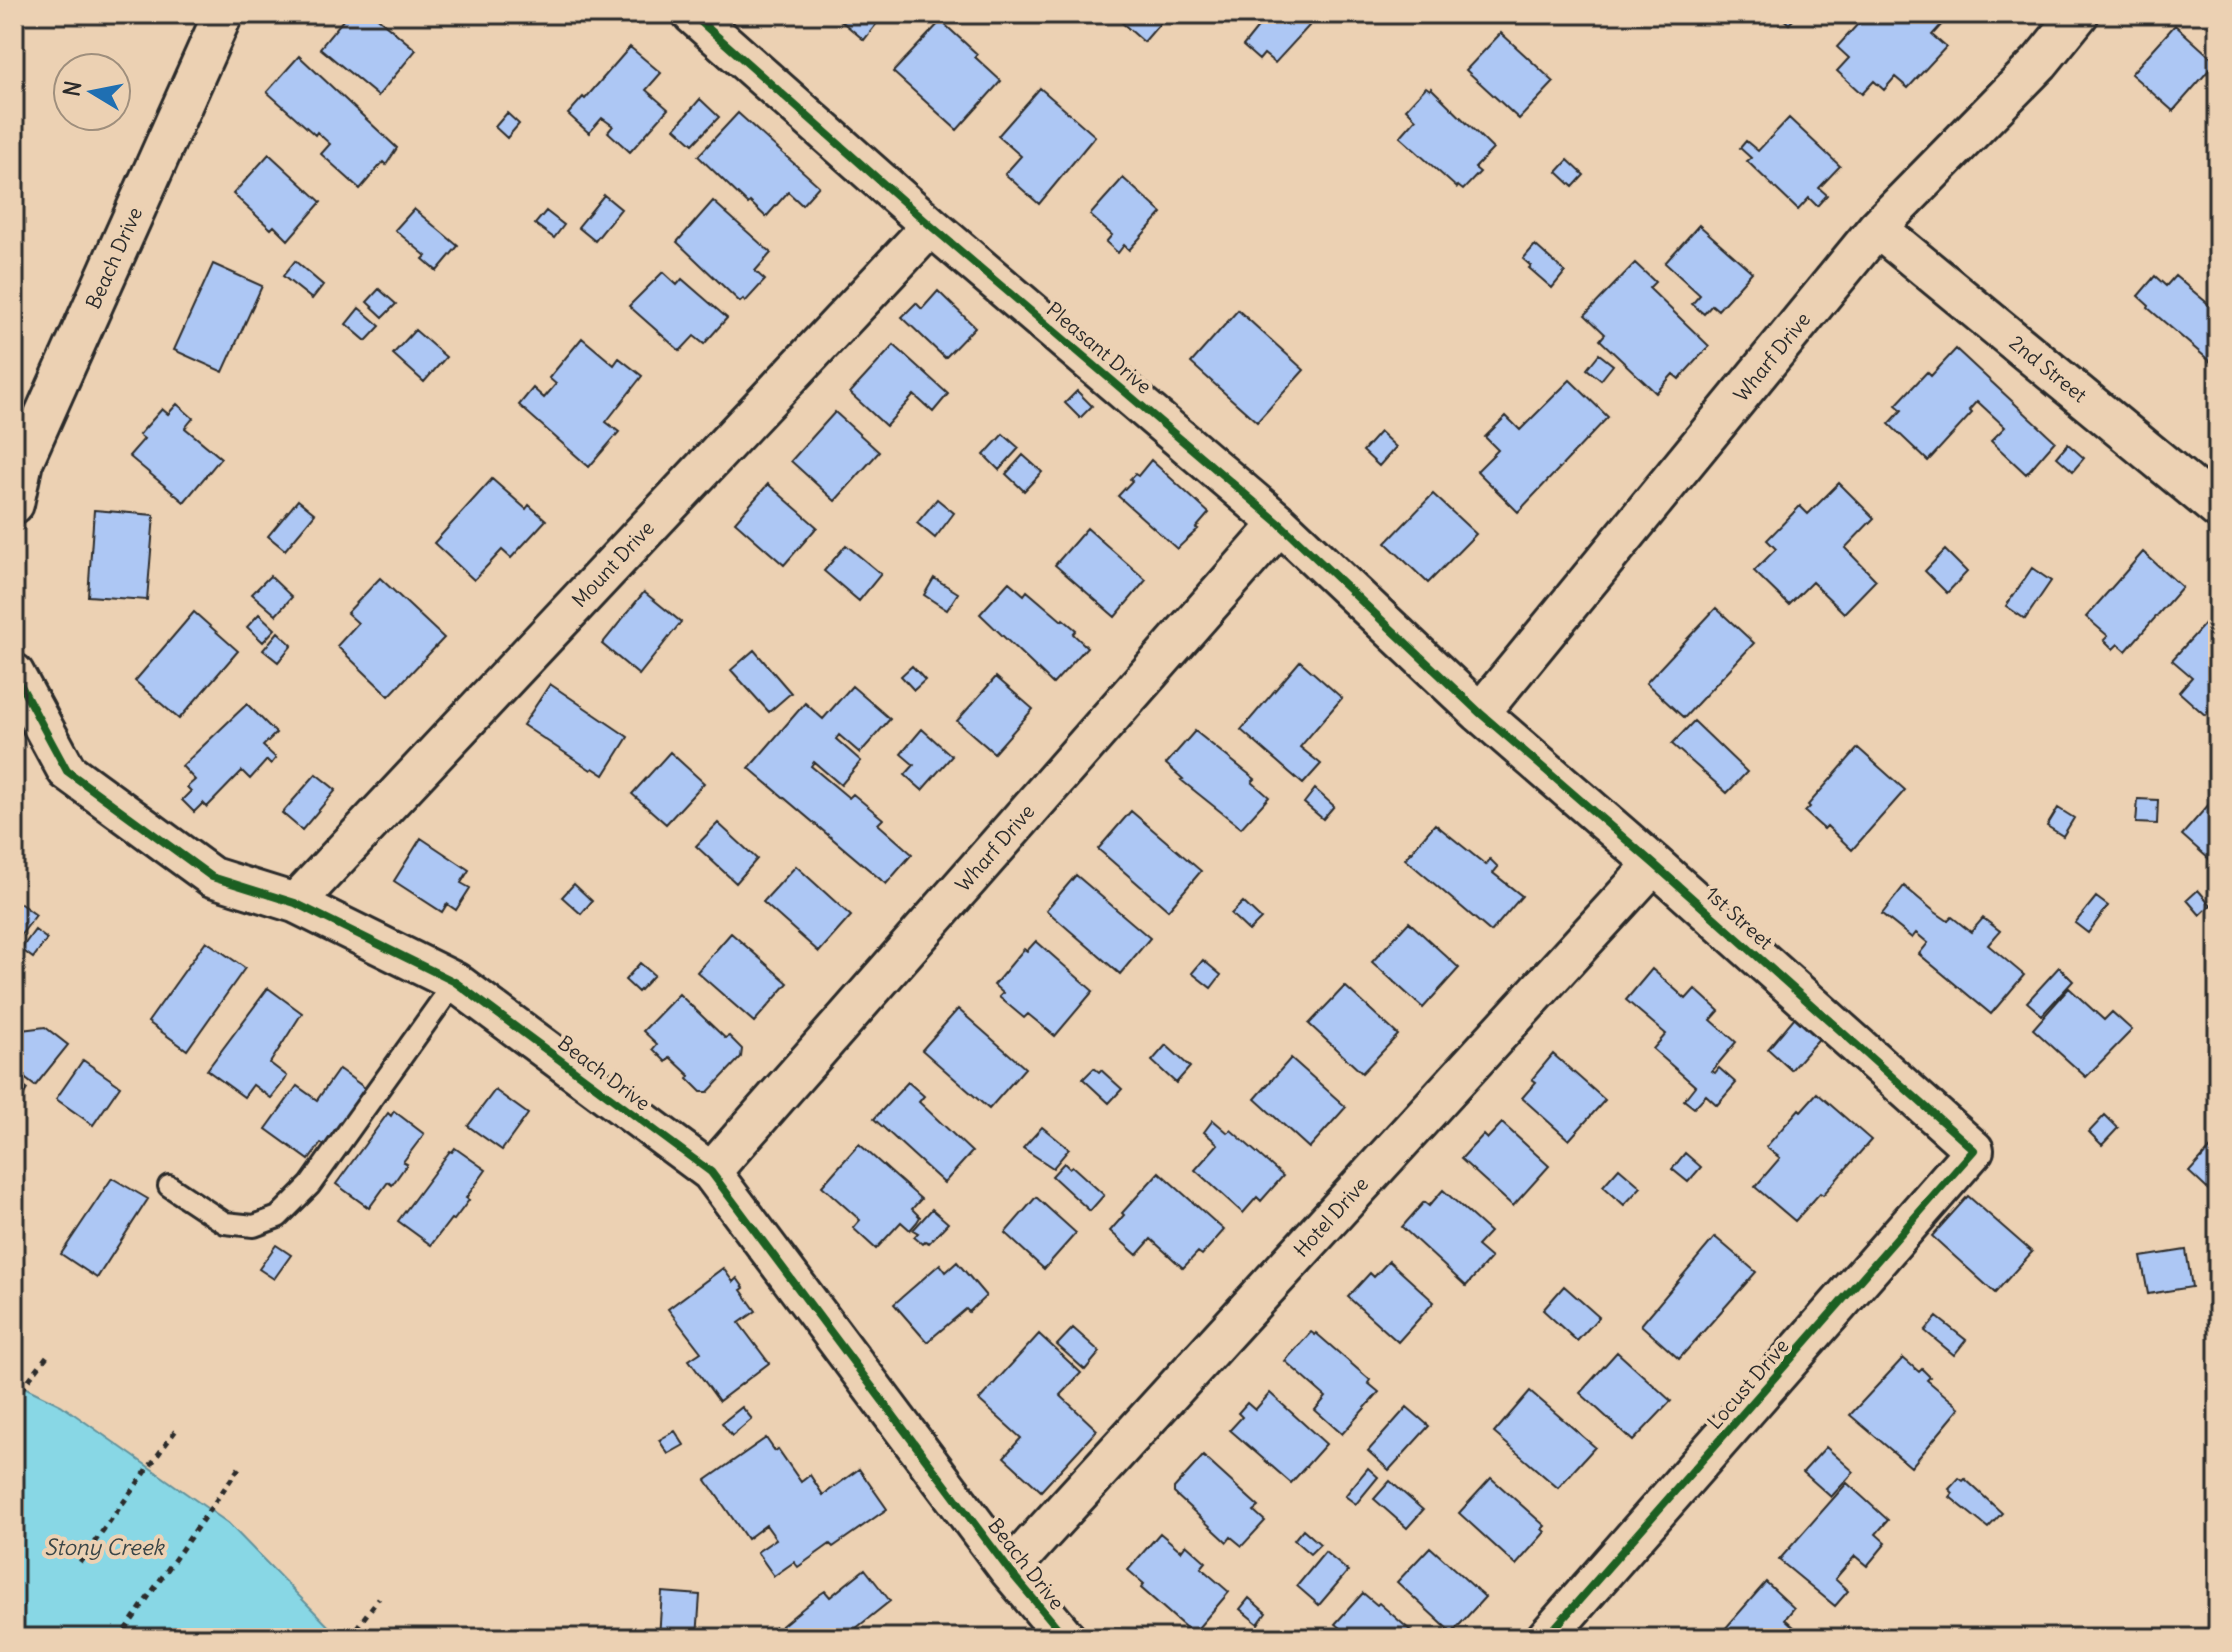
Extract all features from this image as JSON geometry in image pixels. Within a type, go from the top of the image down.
[{"type":"street","name":"Beach Drive","points":[[14,504],[23,462],[223,14]]},
{"type":"street","name":"Pleasant Drive","points":[[692,14],[931,226],[1280,524],[1480,713]]},
{"type":"street","name":"Wharf Drive","points":[[1480,713],[1877,228],[2040,62],[2079,14]]},
{"type":"street","name":"Mount Drive","points":[[295,903],[931,226]]},
{"type":"street","name":"2nd Street","points":[[1877,228],[2218,509]]},
{"type":"street","name":"Wharf Drive","points":[[711,1172],[1280,524]]},
{"type":"street","name":"Beach Drive","points":[[14,673],[67,771],[212,877],[295,903],[455,982],[711,1172],[1009,1570],[1066,1638]]},
{"type":"street","name":"1st Street","points":[[1480,713],[1974,1150]]},
{"type":"street","name":"Hotel Drive","points":[[1009,1570],[1654,864]]},
{"type":"street","name":"Locust Drive","points":[[1546,1638],[1974,1150]]},
{"type":"lane","points":[[169,1186],[225,1223],[254,1226],[278,1217],[310,1185],[455,982]]},
{"type":"path","points":[[14,1399],[47,1356]]},
{"type":"path","points":[[80,1562],[176,1430]]},
{"type":"path","points":[[125,1630],[241,1465]]},
{"type":"path","points":[[349,1638],[379,1598]]},
{"type":"water","name":"Stony Creek","points":[[14,1382],[61,1405],[228,1523],[340,1638],[14,1638]]},
{"type":"building","points":[[348,14],[373,14],[416,50],[378,96],[320,48]]},
{"type":"building","points":[[843,14],[884,14],[864,40],[839,19]]},
{"type":"building","points":[[1112,14],[1168,14],[1144,42]]},
{"type":"building","points":[[1264,14],[1320,14],[1275,63],[1264,54],[1259,60],[1243,46],[1264,20],[1261,17]]},
{"type":"building","points":[[1778,14],[1799,14],[1789,24]]},
{"type":"building","points":[[1867,14],[1933,14],[1943,23],[1932,35],[1946,47],[1908,88],[1895,77],[1884,90],[1874,81],[1862,94],[1837,71],[1849,58],[1837,47]]},
{"type":"building","points":[[941,21],[1001,81],[957,130],[893,72]]},
{"type":"building","points":[[2175,25],[2216,62],[2173,111],[2131,74]]},
{"type":"building","points":[[1501,33],[1554,82],[1519,119],[1466,70]]},
{"type":"building","points":[[630,47],[661,73],[646,90],[668,109],[630,152],[608,132],[613,126],[602,118],[589,133],[568,114]]},
{"type":"building","points":[[299,56],[397,148],[386,165],[383,162],[360,189],[321,154],[330,144],[317,132],[315,135],[267,92]]},
{"type":"building","points":[[1426,87],[1431,88],[1493,149],[1475,168],[1480,172],[1463,190],[1400,137],[1416,119],[1406,109]]},
{"type":"building","points":[[1040,88],[1095,136],[1039,204],[1005,174],[1021,156],[998,136]]},
{"type":"building","points":[[700,99],[719,117],[693,144],[675,128]]},
{"type":"building","points":[[507,113],[519,124],[507,138],[495,127]]},
{"type":"building","points":[[738,113],[819,186],[802,205],[788,192],[766,217],[698,156]]},
{"type":"building","points":[[1789,118],[1840,166],[1819,188],[1827,195],[1817,206],[1809,198],[1798,210],[1747,161],[1751,158],[1740,148],[1746,141],[1758,151]]},
{"type":"building","points":[[269,154],[321,202],[288,240],[274,226],[271,229],[233,194]]},
{"type":"building","points":[[1568,160],[1584,175],[1573,187],[1557,172]]},
{"type":"building","points":[[1123,178],[1162,213],[1129,250],[1124,245],[1118,253],[1106,242],[1112,235],[1090,215]]},
{"type":"building","points":[[604,195],[621,209],[595,241],[578,227]]},
{"type":"building","points":[[713,201],[771,253],[755,271],[765,280],[745,302],[743,299],[740,302],[677,242]]},
{"type":"building","points":[[414,209],[458,246],[437,271],[423,259],[426,256],[395,230]]},
{"type":"building","points":[[546,211],[564,225],[554,238],[535,224]]},
{"type":"building","points":[[1699,225],[1752,272],[1718,310],[1712,305],[1704,314],[1692,304],[1700,295],[1665,263]]},
{"type":"building","points":[[1535,245],[1565,272],[1552,288],[1523,259]]},
{"type":"building","points":[[295,261],[323,285],[312,299],[283,276]]},
{"type":"building","points":[[1635,263],[1655,282],[1649,288],[1709,346],[1679,379],[1673,374],[1656,393],[1600,340],[1605,334],[1585,315]]},
{"type":"building","points":[[213,264],[262,286],[223,372],[174,350]]},
{"type":"building","points":[[663,272],[677,285],[682,279],[727,318],[704,344],[694,336],[680,351],[629,306]]},
{"type":"building","points":[[2155,276],[2166,286],[2175,276],[2218,312],[2218,368],[2138,296]]},
{"type":"building","points":[[379,289],[396,304],[383,317],[367,302]]},
{"type":"building","points":[[938,291],[975,327],[945,358],[902,317],[916,303],[922,309]]},
{"type":"building","points":[[359,308],[380,326],[366,341],[346,324]]},
{"type":"building","points":[[1238,310],[1304,370],[1257,422],[1191,363]]},
{"type":"building","points":[[415,330],[446,357],[424,382],[393,354]]},
{"type":"building","points":[[582,338],[614,365],[619,358],[642,376],[606,422],[619,432],[589,467],[519,405],[533,388],[544,398],[556,384],[549,378]]},
{"type":"building","points":[[894,345],[948,394],[933,412],[914,395],[886,426],[850,393]]},
{"type":"building","points":[[1956,349],[2055,441],[2026,474],[1991,441],[2005,427],[1977,401],[1969,410],[1972,413],[1928,461],[1889,424],[1902,410],[1896,405],[1927,372],[1931,376]]},
{"type":"building","points":[[1599,354],[1613,365],[1601,380],[1587,369]]},
{"type":"building","points":[[1570,380],[1608,417],[1518,512],[1477,471],[1498,450],[1485,437],[1506,416],[1520,430]]},
{"type":"building","points":[[1077,391],[1092,406],[1080,418],[1065,403]]},
{"type":"building","points":[[177,404],[193,418],[185,428],[221,458],[184,502],[129,456],[144,439],[139,435],[162,409],[168,414]]},
{"type":"building","points":[[835,412],[879,452],[835,501],[791,461]]},
{"type":"building","points":[[1380,432],[1396,447],[1379,466],[1363,451]]},
{"type":"building","points":[[1003,434],[1019,448],[999,470],[984,455]]},
{"type":"building","points":[[2068,444],[2084,458],[2073,471],[2057,457]]},
{"type":"building","points":[[1023,455],[1042,472],[1024,491],[1006,474]]},
{"type":"building","points":[[1151,460],[1209,513],[1198,529],[1177,549],[1118,496],[1132,481],[1130,479],[1135,474],[1138,476]]},
{"type":"building","points":[[492,479],[526,509],[529,505],[546,520],[511,558],[502,550],[474,580],[434,543]]},
{"type":"building","points":[[1839,483],[1874,518],[1845,548],[1876,580],[1844,613],[1812,582],[1789,605],[1754,571],[1776,549],[1767,540],[1800,506],[1808,514]]},
{"type":"building","points":[[768,484],[817,527],[784,565],[735,522]]},
{"type":"building","points":[[1433,494],[1476,534],[1428,583],[1386,543]]},
{"type":"building","points":[[937,499],[954,513],[935,538],[917,523]]},
{"type":"building","points":[[298,500],[315,514],[285,550],[268,536]]},
{"type":"building","points":[[94,510],[154,515],[147,600],[88,596]]},
{"type":"building","points":[[1087,528],[1146,580],[1115,617],[1055,565]]},
{"type":"building","points":[[846,545],[881,574],[859,601],[824,571]]},
{"type":"building","points":[[1945,550],[1967,572],[1947,593],[1925,571]]},
{"type":"building","points":[[2143,552],[2182,587],[2126,651],[2118,644],[2113,649],[2104,640],[2108,636],[2086,617]]},
{"type":"building","points":[[2032,568],[2051,581],[2025,619],[2006,606]]},
{"type":"building","points":[[270,576],[292,597],[276,615],[252,594]]},
{"type":"building","points":[[380,578],[444,638],[389,696],[337,646],[358,623],[347,613]]},
{"type":"building","points":[[934,578],[958,593],[947,610],[924,595]]},
{"type":"building","points":[[1009,582],[1024,595],[1027,591],[1063,619],[1076,630],[1073,634],[1087,647],[1053,684],[980,614]]},
{"type":"building","points":[[644,592],[681,622],[639,675],[602,644]]},
{"type":"building","points":[[1716,608],[1754,643],[1684,718],[1646,683]]},
{"type":"building","points":[[194,612],[238,651],[179,719],[135,681]]},
{"type":"building","points":[[259,614],[275,629],[263,642],[247,627]]},
{"type":"building","points":[[2210,618],[2218,625],[2218,700],[2205,715],[2179,692],[2192,677],[2172,660]]},
{"type":"building","points":[[278,632],[292,645],[278,662],[263,650]]},
{"type":"building","points":[[754,650],[791,693],[769,712],[731,670]]},
{"type":"building","points":[[1300,661],[1342,698],[1300,747],[1321,764],[1303,784],[1241,730]]},
{"type":"building","points":[[912,666],[925,680],[914,690],[901,676]]},
{"type":"building","points":[[996,677],[1033,709],[994,753],[957,721]]},
{"type":"building","points":[[550,684],[628,737],[604,775],[593,768],[591,770],[523,725]]},
{"type":"building","points":[[852,686],[890,719],[860,753],[839,735],[836,739],[861,761],[841,785],[814,762],[811,766],[849,798],[853,794],[883,819],[878,824],[912,854],[886,884],[749,768],[805,703],[823,719]]},
{"type":"building","points":[[247,704],[276,733],[263,746],[276,758],[271,764],[267,760],[250,779],[242,771],[207,807],[203,803],[194,812],[182,800],[191,791],[187,787],[195,780],[182,766]]},
{"type":"building","points":[[1694,721],[1747,772],[1727,793],[1672,744]]},
{"type":"building","points":[[922,729],[952,756],[922,790],[905,775],[914,765],[901,754]]},
{"type":"building","points":[[1195,731],[1255,779],[1252,782],[1269,797],[1241,828],[1181,780],[1166,764]]},
{"type":"building","points":[[1858,748],[1905,790],[1852,850],[1827,826],[1824,829],[1805,812]]},
{"type":"building","points":[[670,752],[704,783],[666,824],[632,794]]},
{"type":"building","points":[[316,774],[336,790],[302,830],[282,813]]},
{"type":"building","points":[[1315,789],[1334,806],[1323,819],[1304,803]]},
{"type":"building","points":[[2218,794],[2218,867],[2182,835]]},
{"type":"building","points":[[2138,799],[2158,800],[2157,824],[2136,823]]},
{"type":"building","points":[[2058,808],[2074,818],[2063,836],[2047,826]]},
{"type":"building","points":[[1131,811],[1201,871],[1168,910],[1098,849]]},
{"type":"building","points":[[718,823],[757,859],[736,883],[696,846]]},
{"type":"building","points":[[1435,824],[1486,865],[1490,859],[1498,867],[1493,873],[1522,896],[1491,932],[1405,859]]},
{"type":"building","points":[[421,838],[469,870],[461,883],[470,888],[456,910],[447,904],[442,912],[394,881]]},
{"type":"building","points":[[796,866],[851,916],[819,952],[763,902]]},
{"type":"building","points":[[1076,875],[1150,938],[1120,974],[1046,910]]},
{"type":"building","points":[[574,884],[592,901],[581,914],[562,897]]},
{"type":"building","points":[[1904,886],[1948,921],[1952,917],[1971,932],[1983,918],[2000,931],[1988,945],[2024,975],[1991,1014],[1919,954],[1928,943],[1916,933],[1912,938],[1882,914]]},
{"type":"building","points":[[2198,890],[2211,905],[2200,915],[2187,900]]},
{"type":"building","points":[[2096,897],[2108,906],[2088,933],[2075,923]]},
{"type":"building","points":[[14,899],[36,915],[14,944]]},
{"type":"building","points":[[1243,902],[1261,919],[1249,931],[1231,914]]},
{"type":"building","points":[[1409,922],[1459,968],[1423,1008],[1372,962]]},
{"type":"building","points":[[35,930],[47,939],[33,958],[21,949]]},
{"type":"building","points":[[731,933],[788,983],[754,1022],[697,972]]},
{"type":"building","points":[[206,941],[245,968],[187,1050],[148,1022]]},
{"type":"building","points":[[1036,941],[1093,991],[1055,1036],[1028,1014],[1024,1018],[999,997],[1003,993],[994,985],[1024,949],[1027,951]]},
{"type":"building","points":[[1203,960],[1221,975],[1211,988],[1192,973]]},
{"type":"building","points":[[640,963],[654,975],[638,992],[625,980]]},
{"type":"building","points":[[2059,967],[2073,981],[2042,1015],[2027,1002]]},
{"type":"building","points":[[1652,969],[1686,999],[1695,989],[1719,1011],[1711,1020],[1736,1042],[1712,1071],[1715,1073],[1719,1068],[1736,1083],[1717,1105],[1706,1095],[1694,1108],[1684,1100],[1695,1086],[1653,1049],[1666,1034],[1626,1000]]},
{"type":"building","points":[[1345,986],[1398,1035],[1362,1073],[1309,1024]]},
{"type":"building","points":[[268,988],[302,1013],[270,1063],[287,1076],[285,1080],[271,1098],[253,1085],[244,1097],[207,1070]]},
{"type":"building","points":[[2069,988],[2104,1020],[2112,1012],[2132,1030],[2086,1077],[2033,1029]]},
{"type":"building","points":[[679,994],[725,1038],[729,1036],[742,1049],[741,1057],[708,1092],[701,1092],[670,1057],[666,1062],[653,1049],[657,1044],[643,1031]]},
{"type":"building","points":[[958,1009],[1025,1068],[989,1109],[922,1050]]},
{"type":"building","points":[[1800,1011],[1824,1033],[1791,1070],[1768,1049]]},
{"type":"building","points":[[45,1027],[68,1045],[35,1086],[14,1070],[14,1031]]},
{"type":"building","points":[[1166,1045],[1190,1067],[1176,1083],[1152,1061]]},
{"type":"building","points":[[1553,1054],[1605,1100],[1569,1140],[1522,1098],[1536,1082],[1532,1079]]},
{"type":"building","points":[[1291,1058],[1346,1107],[1309,1148],[1255,1099]]},
{"type":"building","points":[[83,1060],[120,1086],[93,1125],[56,1099]]},
{"type":"building","points":[[1094,1068],[1099,1072],[1101,1070],[1122,1089],[1109,1103],[1083,1079]]},
{"type":"building","points":[[339,1069],[365,1088],[326,1146],[321,1143],[309,1160],[266,1129],[297,1086],[317,1100]]},
{"type":"building","points":[[908,1082],[924,1096],[919,1102],[972,1152],[944,1183],[874,1119]]},
{"type":"building","points":[[17,1083],[27,1089],[14,1111],[14,1087]]},
{"type":"building","points":[[495,1090],[528,1114],[502,1150],[468,1126]]},
{"type":"building","points":[[1817,1093],[1871,1140],[1823,1195],[1820,1193],[1795,1221],[1755,1187],[1780,1158],[1766,1147]]},
{"type":"building","points":[[394,1111],[424,1134],[403,1162],[407,1164],[392,1185],[388,1182],[369,1208],[336,1184],[388,1113],[391,1116]]},
{"type":"building","points":[[2105,1115],[2118,1128],[2102,1145],[2089,1132]]},
{"type":"building","points":[[1213,1120],[1228,1133],[1231,1130],[1283,1176],[1261,1201],[1257,1197],[1243,1213],[1195,1170],[1218,1144],[1204,1132]]},
{"type":"building","points":[[1502,1123],[1549,1166],[1513,1206],[1461,1159],[1483,1135],[1487,1139]]},
{"type":"building","points":[[1042,1127],[1069,1149],[1053,1168],[1023,1148]]},
{"type":"building","points":[[2218,1140],[2218,1199],[2189,1172]]},
{"type":"building","points":[[859,1144],[921,1199],[912,1209],[920,1217],[910,1230],[901,1222],[876,1249],[853,1228],[860,1220],[822,1186]]},
{"type":"building","points":[[455,1148],[486,1170],[466,1198],[469,1200],[431,1245],[398,1221]]},
{"type":"building","points":[[1685,1153],[1701,1167],[1688,1182],[1672,1169]]},
{"type":"building","points":[[1064,1163],[1069,1168],[1072,1166],[1104,1195],[1090,1211],[1052,1176]]},
{"type":"building","points":[[1619,1168],[1641,1187],[1624,1205],[1603,1186]]},
{"type":"building","points":[[1159,1172],[1224,1230],[1202,1255],[1198,1252],[1183,1268],[1151,1239],[1137,1255],[1110,1231]]},
{"type":"building","points":[[112,1178],[148,1199],[97,1278],[61,1254]]},
{"type":"building","points":[[1443,1190],[1490,1232],[1477,1246],[1491,1258],[1466,1286],[1402,1227],[1424,1202],[1429,1206]]},
{"type":"building","points":[[1968,1196],[2032,1252],[1995,1293],[1932,1236]]},
{"type":"building","points":[[1036,1197],[1076,1233],[1044,1269],[1005,1233]]},
{"type":"building","points":[[932,1209],[948,1223],[929,1243],[925,1241],[922,1244],[914,1237],[918,1233],[913,1230]]},
{"type":"building","points":[[1715,1237],[1756,1272],[1679,1359],[1641,1325]]},
{"type":"building","points":[[276,1245],[291,1255],[274,1279],[259,1269]]},
{"type":"building","points":[[2186,1250],[2192,1287],[2148,1294],[2141,1257]]},
{"type":"building","points":[[1389,1261],[1434,1302],[1398,1342],[1348,1297],[1370,1273],[1374,1277]]},
{"type":"building","points":[[957,1262],[986,1296],[927,1342],[894,1304],[940,1264],[946,1272]]},
{"type":"building","points":[[723,1268],[733,1282],[737,1278],[744,1288],[741,1290],[756,1311],[739,1323],[769,1363],[719,1401],[689,1360],[701,1352],[668,1309]]},
{"type":"building","points":[[1564,1286],[1599,1317],[1577,1341],[1543,1310]]},
{"type":"building","points":[[1937,1317],[1966,1340],[1954,1355],[1925,1331]]},
{"type":"building","points":[[1073,1328],[1100,1352],[1085,1370],[1057,1345]]},
{"type":"building","points":[[1311,1332],[1370,1380],[1368,1383],[1379,1392],[1342,1434],[1315,1410],[1326,1397],[1285,1361]]},
{"type":"building","points":[[1039,1334],[1081,1373],[1060,1395],[1097,1430],[1041,1491],[1004,1457],[1021,1438],[979,1400]]},
{"type":"building","points":[[1617,1352],[1671,1401],[1633,1441],[1580,1393]]},
{"type":"building","points":[[1903,1358],[1919,1372],[1922,1369],[1930,1377],[1927,1380],[1960,1408],[1911,1467],[1850,1415]]},
{"type":"building","points":[[1530,1391],[1595,1447],[1558,1488],[1494,1433]]},
{"type":"building","points":[[1270,1393],[1326,1444],[1291,1483],[1230,1430],[1242,1417],[1238,1413],[1247,1403],[1255,1410]]},
{"type":"building","points":[[742,1407],[752,1419],[732,1436],[722,1423]]},
{"type":"building","points":[[1407,1407],[1429,1426],[1389,1470],[1368,1451]]},
{"type":"building","points":[[675,1431],[684,1445],[668,1454],[659,1440]]},
{"type":"building","points":[[766,1438],[775,1451],[778,1449],[801,1482],[810,1475],[823,1495],[859,1469],[887,1509],[833,1547],[830,1544],[798,1567],[794,1562],[774,1576],[757,1552],[776,1539],[766,1525],[747,1539],[706,1480]]},
{"type":"building","points":[[1826,1447],[1854,1472],[1831,1497],[1803,1472]]},
{"type":"building","points":[[1203,1456],[1259,1507],[1254,1511],[1265,1521],[1242,1546],[1231,1537],[1227,1542],[1174,1493],[1174,1488]]},
{"type":"building","points":[[1368,1468],[1378,1477],[1356,1504],[1345,1496]]},
{"type":"building","points":[[1491,1478],[1545,1526],[1542,1529],[1545,1532],[1516,1565],[1459,1513]]},
{"type":"building","points":[[1959,1478],[1965,1479],[2002,1513],[1988,1528],[1950,1497],[1953,1493],[1949,1489]]},
{"type":"building","points":[[1390,1481],[1423,1510],[1407,1528],[1374,1499]]},
{"type":"building","points":[[1847,1483],[1888,1520],[1876,1534],[1886,1543],[1867,1566],[1855,1556],[1835,1579],[1848,1591],[1835,1606],[1779,1560]]},
{"type":"building","points":[[1303,1529],[1320,1544],[1310,1554],[1294,1540]]},
{"type":"building","points":[[1160,1533],[1181,1551],[1186,1544],[1206,1562],[1201,1568],[1229,1592],[1193,1634],[1141,1588],[1144,1584],[1128,1570]]},
{"type":"building","points":[[1430,1547],[1485,1597],[1452,1633],[1397,1582]]},
{"type":"building","points":[[1325,1552],[1348,1571],[1319,1605],[1297,1586]]},
{"type":"building","points":[[865,1569],[890,1601],[855,1629],[858,1632],[851,1638],[765,1638],[819,1595],[825,1591],[830,1597]]},
{"type":"building","points":[[1766,1582],[1794,1608],[1785,1619],[1806,1638],[1717,1638]]},
{"type":"building","points":[[662,1592],[700,1595],[697,1638],[659,1638]]},
{"type":"building","points":[[1363,1593],[1419,1638],[1348,1638],[1350,1636],[1335,1624]]},
{"type":"building","points":[[1249,1598],[1266,1613],[1258,1624],[1240,1609]]},
{"type":"cycle path","points":[[692,14],[931,226],[1280,524],[1480,713],[1974,1150],[1546,1638]]},
{"type":"cycle path","points":[[14,673],[67,771],[212,877],[295,903],[455,982],[711,1172],[1009,1570],[1066,1638]]}]
